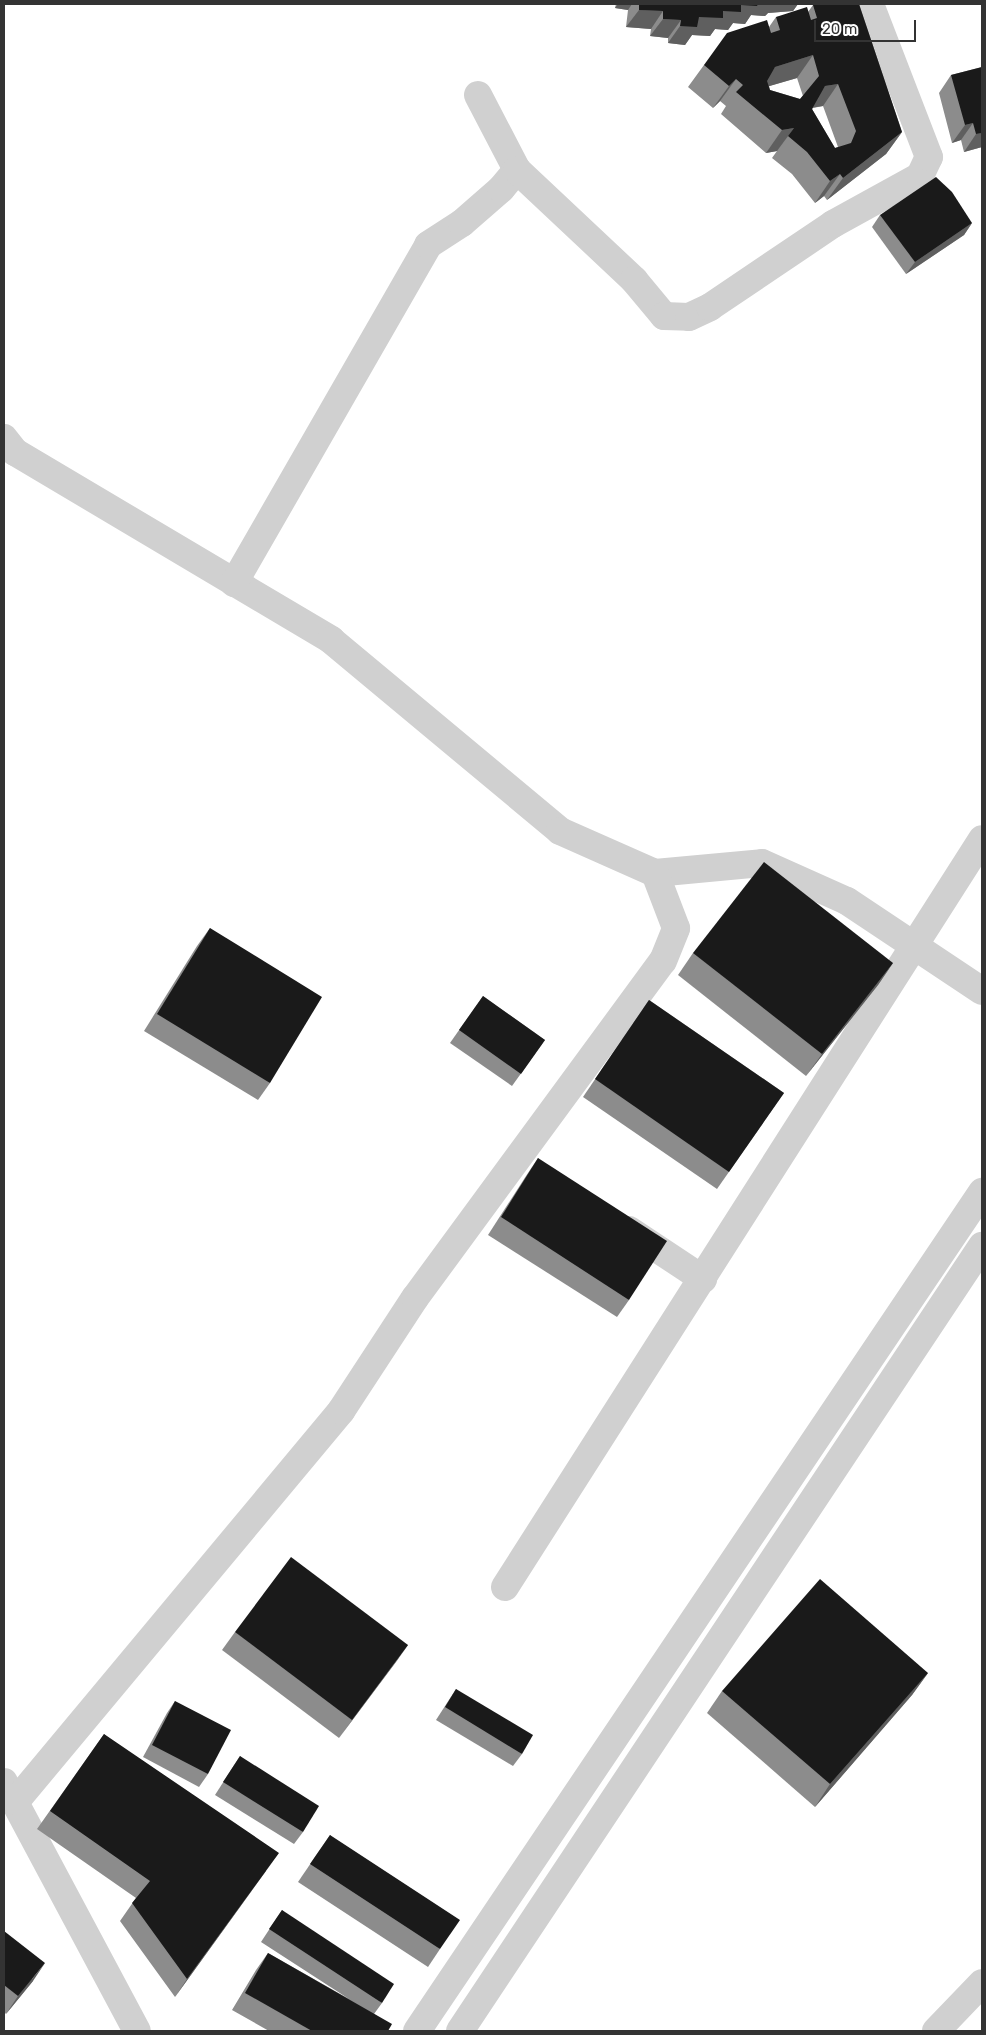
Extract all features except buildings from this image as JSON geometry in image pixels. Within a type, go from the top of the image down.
[{"type":"street","points":[[478,95],[517,170],[634,280],[664,316],[689,318],[710,307],[833,224],[920,176],[929,157],[870,4]]},
{"type":"street","points":[[234,583],[428,244],[462,223],[500,190],[517,170]]},
{"type":"street","points":[[4,438],[15,452],[331,640],[560,831],[655,873],[762,863],[847,900],[982,991]]},
{"type":"street","points":[[505,1587],[982,839]]},
{"type":"street","points":[[137,2031],[10,1791],[341,1411],[415,1298],[663,961],[676,928],[655,873]]},
{"type":"street","points":[[519,1158],[543,1173]]},
{"type":"street","points":[[417,2031],[982,1192]]},
{"type":"street","points":[[607,1216],[703,1279]]},
{"type":"street","points":[[460,2031],[982,1246]]},
{"type":"street","points":[[816,1441],[840,1460]]},
{"type":"street","points":[[574,1799],[602,1818]]},
{"type":"street","points":[[936,2031],[982,1984]]}]
